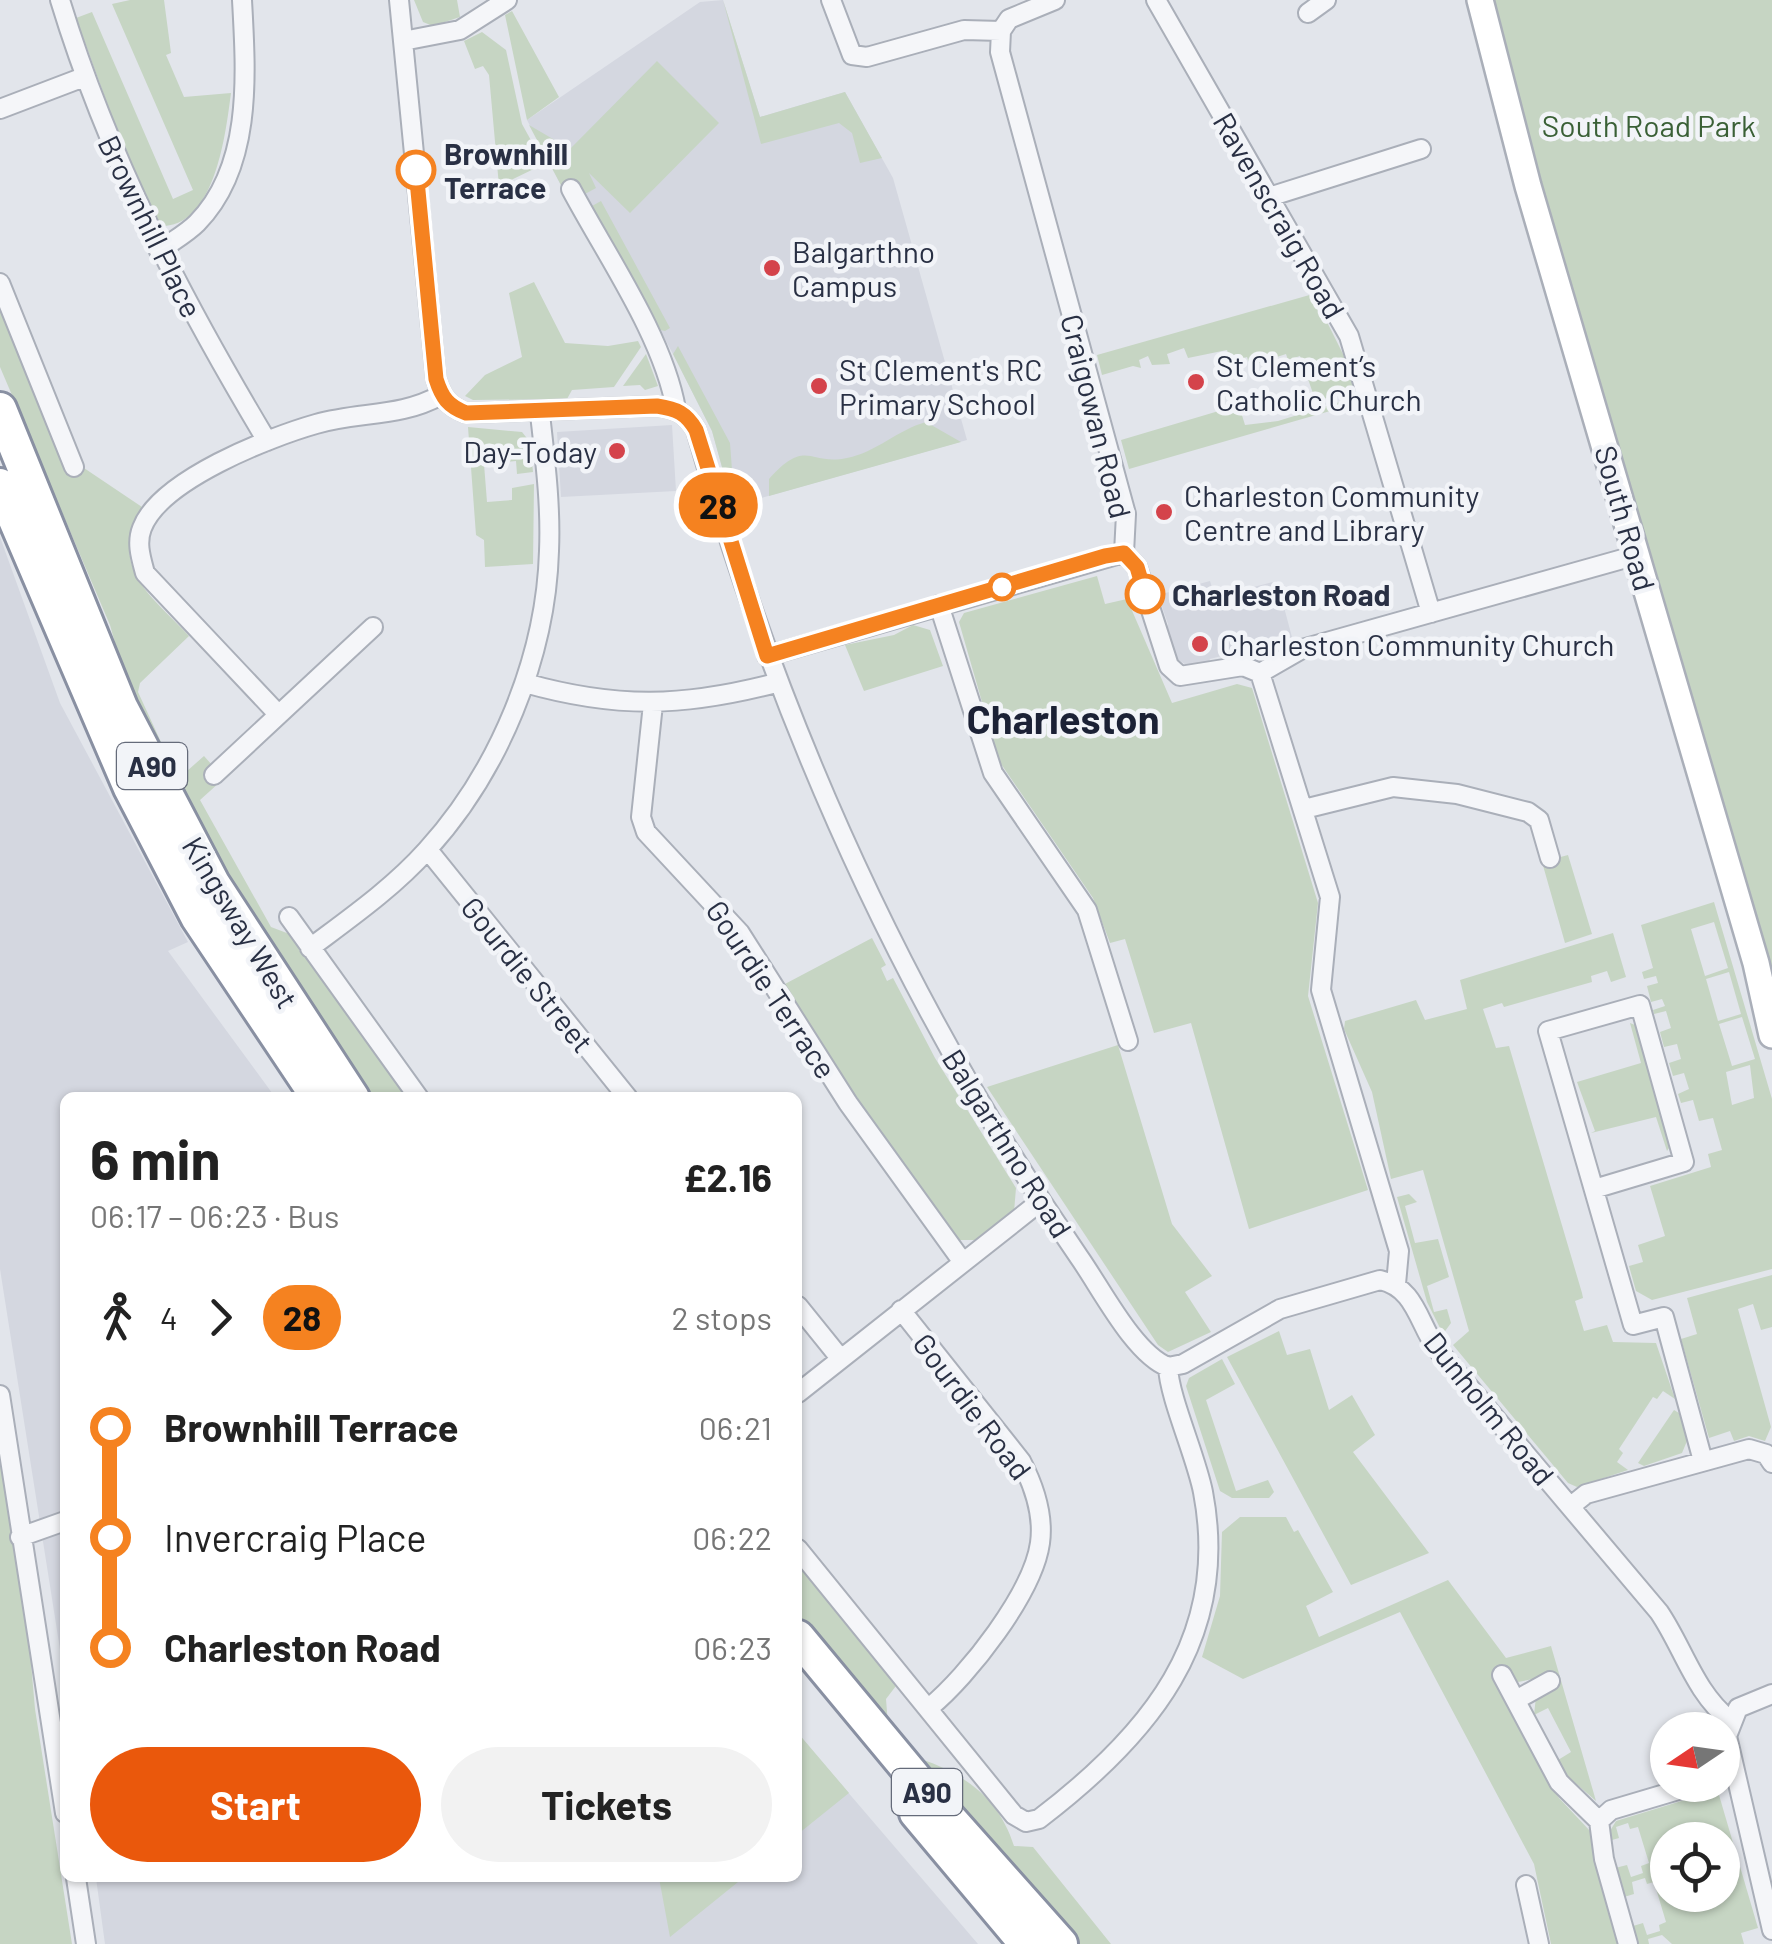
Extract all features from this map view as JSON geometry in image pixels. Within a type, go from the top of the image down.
[{"type":"highway","name":"Kingsway West","points":[[0,409],[121,707],[213,882],[349,1092]]},
{"type":"highway","name":"Kingsway West","points":[[2,492],[130,788],[189,900],[314,1092]]},
{"type":"highway","name":"A90","points":[[802,1641],[940,1808],[1061,1944]]},
{"type":"highway","name":"A90","points":[[802,1677],[1026,1944]]},
{"type":"street","name":"Brownhill Place","points":[[60,0],[84,77],[159,251],[267,441]]},
{"type":"street","points":[[159,251],[196,224],[220,194],[235,156],[244,106],[242,0]]},
{"type":"street","points":[[399,0],[436,379],[441,396],[451,407],[466,413],[676,408]]},
{"type":"street","points":[[403,41],[460,30],[507,0]]},
{"type":"street","points":[[831,0],[852,56],[867,56],[964,30],[1000,30],[1009,19],[1056,0]]},
{"type":"street","name":"Ravenscraig Road","points":[[1156,0],[1349,336],[1431,612]]},
{"type":"street","points":[[1308,13],[1326,0]]},
{"type":"street","name":"South Road","points":[[1480,0],[1528,186],[1756,962],[1772,1036]]},
{"type":"street","name":"Craigowan Road","points":[[1000,30],[1000,52],[1126,514],[1124,553],[1137,567],[1169,666],[1180,676],[1243,666],[1260,673]]},
{"type":"street","points":[[0,109],[84,77]]},
{"type":"street","points":[[1270,197],[1421,150]]},
{"type":"street","name":"Balgarthno Road","points":[[571,188],[656,349],[672,383],[676,408],[696,430],[776,683],[884,929],[974,1095],[1041,1201],[1143,1349],[1168,1367],[1195,1452],[1206,1508],[1208,1571],[1196,1627],[1164,1696],[1135,1737],[1072,1794],[1039,1819],[1026,1822],[1014,1815],[930,1708]]},
{"type":"street","points":[[0,284],[76,453]]},
{"type":"street","points":[[278,714],[145,573],[139,551],[140,530],[150,513],[175,491],[267,441],[354,416],[412,411],[441,396]]},
{"type":"street","points":[[310,948],[382,893],[428,850],[466,800],[500,740],[525,683],[542,618],[550,553],[540,414]]},
{"type":"street","points":[[767,656],[1124,553]]},
{"type":"street","points":[[1260,673],[1302,650],[1636,555]]},
{"type":"street","points":[[939,605],[993,774],[1087,910],[1128,1041]]},
{"type":"street","points":[[214,775],[373,627]]},
{"type":"street","name":"Dunholm Road","points":[[1260,673],[1330,898],[1321,990],[1398,1251],[1396,1284],[1410,1296],[1424,1331],[1438,1349],[1659,1612],[1682,1645],[1697,1683],[1723,1712]]},
{"type":"street","points":[[525,683],[578,698],[653,704],[732,694],[776,683]]},
{"type":"street","name":"Gourdie Terrace","points":[[653,704],[641,817],[646,832],[740,933],[848,1103],[962,1261]]},
{"type":"street","points":[[1304,810],[1376,789],[1457,794],[1528,812],[1539,820],[1550,858]]},
{"type":"street","name":"Gourdie Street","points":[[428,850],[623,1092]]},
{"type":"street","points":[[288,917],[415,1092]]},
{"type":"street","points":[[1594,1189],[1684,1162],[1640,1004],[1548,1030],[1633,1325],[1664,1317],[1703,1461]]},
{"type":"street","points":[[802,1390],[1041,1201]]},
{"type":"street","points":[[1168,1367],[1184,1364],[1280,1309],[1380,1280],[1396,1284]]},
{"type":"street","name":"Gourdie Road","points":[[901,1310],[1021,1461],[1032,1482],[1040,1514],[1040,1544],[1030,1572],[979,1660],[930,1708]]},
{"type":"street","points":[[802,1311],[840,1358]]},
{"type":"street","points":[[0,1395],[60,1781]]},
{"type":"street","points":[[1571,1506],[1586,1494],[1749,1449],[1766,1454],[1772,1463]]},
{"type":"street","points":[[20,1537],[60,1523]]},
{"type":"street","points":[[802,1554],[930,1708]]},
{"type":"street","points":[[1502,1675],[1559,1782],[1600,1821],[1604,1859],[1628,1944]]},
{"type":"street","points":[[1516,1700],[1550,1681]]},
{"type":"street","points":[[1735,1712],[1772,1694]]},
{"type":"street","points":[[1600,1821],[1611,1810],[1650,1799]]},
{"type":"street","points":[[1737,1802],[1772,1930]]},
{"type":"street","points":[[77,1882],[86,1944]]},
{"type":"street","points":[[1526,1885],[1539,1944]]},
{"type":"shaded area","name":"Balgarthno Campus","points":[[723,0],[760,117],[845,92],[893,178],[967,440],[733,506],[712,431],[673,354],[578,181],[563,189],[527,120],[700,2]]},
{"type":"shaded area","points":[[672,425],[676,491],[561,497],[557,432]]},
{"type":"shaded area","points":[[0,537],[60,703],[188,942],[168,951],[271,1092],[60,1092],[60,1649],[0,1269]]},
{"type":"shaded area","points":[[1210,581],[1215,597],[1277,581],[1293,641],[1252,660],[1237,652],[1210,659],[1207,666],[1191,668],[1177,659],[1171,653],[1165,632],[1168,624],[1158,595]]},
{"type":"shaded area","points":[[802,1739],[978,1944],[105,1944],[97,1882],[802,1882]]},
{"type":"green space","points":[[164,0],[171,53],[166,55],[184,97],[231,93],[221,151],[207,192],[182,221],[165,226],[157,219],[122,144],[76,18],[92,12],[173,199],[193,190],[112,4]]},
{"type":"green space","points":[[414,0],[457,0],[460,17],[433,26],[423,22]]},
{"type":"green space","points":[[723,0],[760,117],[845,92],[882,158],[860,163],[852,133],[839,123],[761,144]]},
{"type":"green space","name":"South Road Park","points":[[1489,0],[1772,0],[1772,995],[1536,184]]},
{"type":"green space","points":[[512,11],[559,97],[527,120],[505,15]]},
{"type":"green space","points":[[482,32],[506,50],[522,124],[544,164],[499,186],[489,75],[483,66],[475,69],[464,41]]},
{"type":"green space","points":[[657,61],[719,123],[630,213],[589,173],[596,188],[585,194],[577,181],[563,189],[529,125],[570,149]]},
{"type":"green space","points":[[601,201],[670,328],[665,331],[660,330],[592,206]]},
{"type":"green space","points":[[534,282],[565,343],[608,346],[638,341],[641,347],[614,387],[572,390],[567,399],[473,400],[465,396],[485,375],[522,357],[509,293]]},
{"type":"green space","points":[[1313,294],[1346,360],[1354,388],[1316,402],[1300,356],[1288,360],[1286,354],[1250,366],[1247,357],[1231,362],[1227,350],[1188,358],[1184,348],[1167,354],[1170,364],[1152,365],[1148,356],[1139,360],[1141,368],[1133,366],[1102,375],[1097,355]]},
{"type":"green space","points":[[0,303],[81,466],[142,507],[129,547],[131,564],[148,593],[189,636],[140,683],[138,692],[178,779],[204,756],[212,765],[210,770],[220,782],[200,800],[271,927],[292,935],[407,1092],[367,1092],[297,995],[223,877],[128,689],[110,625],[0,367]]},
{"type":"green space","points":[[678,346],[730,443],[732,470],[725,478],[712,431],[673,354]]},
{"type":"green space","points":[[646,354],[658,386],[645,390],[640,385],[623,386]]},
{"type":"green space","points":[[1356,397],[1358,403],[1129,469],[1121,440],[1249,402],[1255,408],[1241,412],[1245,425],[1278,421]]},
{"type":"green space","points":[[926,422],[961,442],[769,496],[769,479],[792,459],[858,455]]},
{"type":"green space","points":[[468,427],[522,432],[530,442],[533,472],[517,474],[516,461],[484,464],[487,502],[512,500],[512,488],[534,484],[533,564],[485,567],[484,540],[476,535]]},
{"type":"green space","points":[[1097,576],[1105,604],[1127,599],[1172,703],[1237,684],[1252,688],[1318,903],[1308,996],[1368,1190],[1249,1229],[1191,1023],[1154,1033],[1125,939],[1110,943],[1093,898],[999,761],[959,622],[964,613]]},
{"type":"green space","points":[[913,625],[930,630],[943,666],[864,691],[845,645],[894,635]]},
{"type":"green space","points":[[1568,855],[1592,934],[1565,943],[1542,862]]},
{"type":"green space","points":[[1714,902],[1772,1099],[1772,1269],[1652,1300],[1636,1291],[1629,1266],[1643,1262],[1638,1245],[1665,1236],[1650,1186],[1711,1167],[1708,1154],[1722,1150],[1713,1118],[1699,1121],[1693,1100],[1681,1103],[1678,1094],[1689,1089],[1684,1073],[1673,1076],[1669,1063],[1681,1059],[1677,1044],[1664,1047],[1660,1032],[1671,1028],[1666,1011],[1654,1014],[1653,1010],[1665,1006],[1662,999],[1651,1002],[1647,986],[1658,983],[1656,976],[1644,979],[1642,972],[1653,968],[1641,925]],"holes":[[[1714,922],[1728,968],[1705,976],[1691,929]],[[1729,972],[1741,1014],[1718,1021],[1706,979]],[[1742,1017],[1755,1059],[1732,1066],[1719,1024]],[[1750,1065],[1754,1098],[1732,1105],[1726,1072]]]},
{"type":"green space","points":[[1613,933],[1626,977],[1611,982],[1607,971],[1591,976],[1592,982],[1504,1007],[1502,1003],[1483,1009],[1496,1048],[1509,1046],[1582,1293],[1583,1298],[1575,1301],[1584,1331],[1607,1325],[1613,1342],[1656,1343],[1675,1399],[1663,1391],[1657,1399],[1653,1397],[1619,1449],[1623,1453],[1617,1462],[1628,1470],[1577,1487],[1568,1483],[1453,1345],[1469,1331],[1423,1170],[1391,1179],[1372,1092],[1344,1029],[1345,1021],[1416,1000],[1425,1020],[1467,1009],[1460,980]]},
{"type":"green space","points":[[872,938],[886,965],[881,968],[887,981],[893,978],[935,1058],[1016,1188],[1014,1212],[976,1240],[954,1240],[854,1100],[783,985]]},
{"type":"green space","points":[[1630,1023],[1635,1025],[1671,1145],[1667,1151],[1656,1117],[1591,1133],[1595,1131],[1577,1082],[1641,1063]]},
{"type":"green space","points":[[1118,1045],[1172,1224],[1212,1276],[1185,1292],[1211,1332],[1168,1352],[1158,1345],[987,1087]]},
{"type":"green space","points":[[1409,1194],[1417,1202],[1405,1206],[1415,1243],[1438,1239],[1449,1277],[1427,1286],[1434,1312],[1447,1309],[1451,1323],[1443,1334],[1427,1302],[1397,1197]]},
{"type":"green space","points":[[1772,1275],[1772,1327],[1761,1330],[1753,1304],[1738,1309],[1771,1427],[1765,1441],[1749,1436],[1734,1441],[1730,1431],[1709,1438],[1681,1339],[1697,1334],[1687,1298]]},
{"type":"green space","points":[[1279,1331],[1287,1355],[1310,1349],[1329,1410],[1352,1395],[1375,1435],[1353,1452],[1429,1553],[1351,1585],[1227,1357]]},
{"type":"green space","points":[[1222,1359],[1235,1384],[1206,1400],[1236,1491],[1268,1480],[1274,1492],[1269,1498],[1232,1498],[1220,1491],[1186,1386],[1189,1378]]},
{"type":"green space","points":[[1674,1410],[1679,1413],[1687,1441],[1682,1453],[1644,1466],[1638,1463]]},
{"type":"green space","points":[[0,1415],[20,1537],[35,1709],[72,1944],[0,1944]]},
{"type":"green space","points":[[1240,1517],[1286,1517],[1294,1532],[1298,1530],[1333,1592],[1306,1606],[1319,1637],[1448,1580],[1506,1658],[1551,1646],[1596,1801],[1573,1781],[1570,1783],[1558,1760],[1571,1752],[1548,1708],[1534,1715],[1538,1678],[1518,1682],[1509,1671],[1544,1773],[1559,1798],[1591,1832],[1622,1944],[1551,1944],[1534,1864],[1400,1612],[1243,1679],[1202,1657],[1220,1596],[1222,1532]]},
{"type":"green space","points":[[802,1565],[899,1682],[886,1699],[888,1725],[802,1622]]},
{"type":"green space","points":[[802,1738],[849,1793],[802,1831]]},
{"type":"green space","points":[[912,1756],[946,1769],[987,1799],[1014,1846],[1033,1847],[1111,1944],[1072,1944]]},
{"type":"green space","points":[[1678,1802],[1721,1802],[1727,1822],[1650,1822],[1650,1883],[1645,1878],[1632,1882],[1634,1894],[1624,1897],[1615,1868],[1627,1865],[1631,1877],[1643,1873],[1641,1866],[1649,1863],[1638,1827],[1630,1829],[1628,1823],[1616,1827],[1619,1838],[1612,1840],[1610,1831],[1616,1821]]},
{"type":"green space","points":[[1740,1867],[1758,1928],[1741,1933],[1744,1944],[1672,1944],[1662,1935],[1648,1939],[1649,1944],[1638,1944],[1633,1926],[1643,1923],[1647,1935],[1660,1931],[1659,1925],[1666,1922],[1663,1912],[1740,1912]]},
{"type":"green space","points":[[660,1882],[738,1882],[670,1937]]},
{"type":"bus line","name":"28","points":[[416,170],[436,379],[441,396],[451,407],[466,413],[540,414],[657,406],[676,408],[688,417],[696,430],[767,656],[1105,556],[1124,553],[1137,567],[1145,594]]},
{"type":"place","name":"Brownhill Terrace","points":[[416,170]]},
{"type":"place","name":"Balgarthno Campus","points":[[772,268]]},
{"type":"place","name":"St Clement’s Catholic Church","points":[[1196,382]]},
{"type":"place","name":"St Clement's RC Primary School","points":[[819,386]]},
{"type":"place","name":"Day-Today","points":[[617,451]]},
{"type":"place","name":"Charleston Community Centre and Library","points":[[1164,512]]},
{"type":"place","name":"Charleston Road","points":[[1145,594]]},
{"type":"place","name":"Charleston Community Church","points":[[1200,644]]},
{"type":"district","name":"Charleston","points":[[1063,718]]}]
